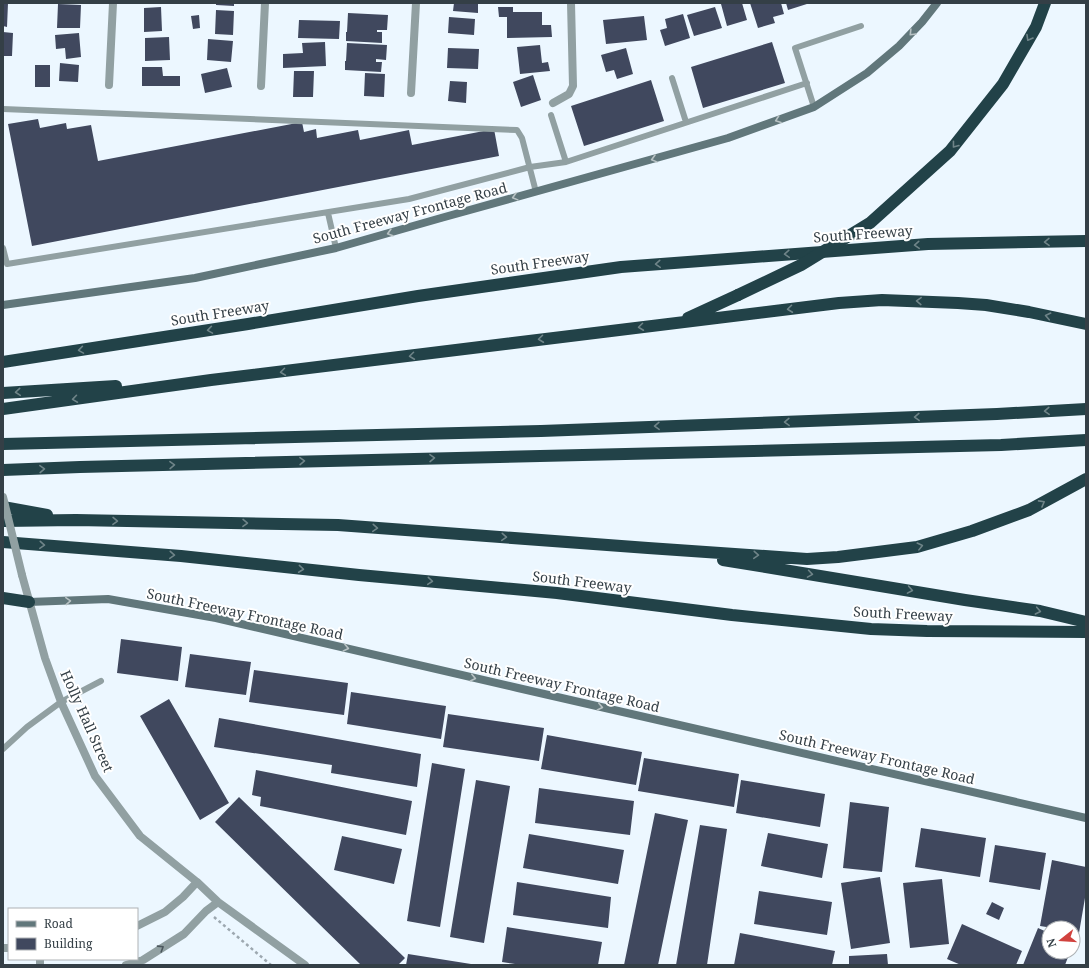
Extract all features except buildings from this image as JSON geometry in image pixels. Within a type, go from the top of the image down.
[{"type":"highway","points":[[679,322],[801,265],[870,223],[950,152],[1003,84],[1036,27],[1045,3]]},
{"type":"highway","name":"South Freeway","points":[[3,362],[418,296],[621,267],[928,244],[1086,241]]},
{"type":"highway","points":[[3,409],[211,380],[839,303],[882,300],[958,302],[1029,312],[1086,324]]},
{"type":"highway","points":[[3,393],[211,380]]},
{"type":"highway","points":[[3,444],[548,430],[1086,410]]},
{"type":"highway","points":[[3,470],[1000,444],[1086,440]]},
{"type":"highway","points":[[3,521],[76,520],[338,525],[648,548],[807,558],[838,557],[917,547],[972,531],[1029,510],[1086,479]]},
{"type":"highway","points":[[3,507],[76,520]]},
{"type":"highway","name":"South Freeway","points":[[3,542],[181,556],[359,575],[557,593],[732,615],[871,629],[927,631],[1086,632]]},
{"type":"highway","points":[[648,548],[1040,611],[1086,622]]},
{"type":"highway","points":[[3,598],[29,602]]},
{"type":"main road","name":"South Freeway Frontage Road","points":[[3,305],[195,278],[336,248],[728,138],[814,107],[867,73],[899,46],[922,22],[937,3]]},
{"type":"main road","name":"South Freeway Frontage Road","points":[[29,602],[108,599],[216,618],[1086,818]]},
{"type":"street","points":[[109,85],[113,3]]},
{"type":"street","points":[[261,86],[265,3]]},
{"type":"street","points":[[411,93],[416,3]]},
{"type":"street","points":[[553,104],[568,94],[573,86],[571,3]]},
{"type":"street","name":"Holly Hall Street","points":[[3,497],[29,602],[45,658],[60,702],[95,776],[140,836],[198,882],[218,902],[305,965]]},
{"type":"street","points":[[138,926],[165,912],[198,882]]},
{"type":"street","points":[[126,965],[143,960],[184,934],[206,911],[218,902]]},
{"type":"lane","points":[[814,107],[795,48],[861,26]]},
{"type":"lane","points":[[672,78],[686,122]]},
{"type":"lane","points":[[3,248],[4,256],[8,264],[409,199],[530,167],[566,162],[807,83]]},
{"type":"lane","points":[[3,109],[517,130],[522,138],[536,192]]},
{"type":"lane","points":[[551,115],[566,162]]},
{"type":"lane","points":[[328,213],[336,248]]},
{"type":"lane","points":[[3,749],[26,727],[60,702],[101,681]]},
{"type":"path","points":[[206,911],[271,965]]}]
